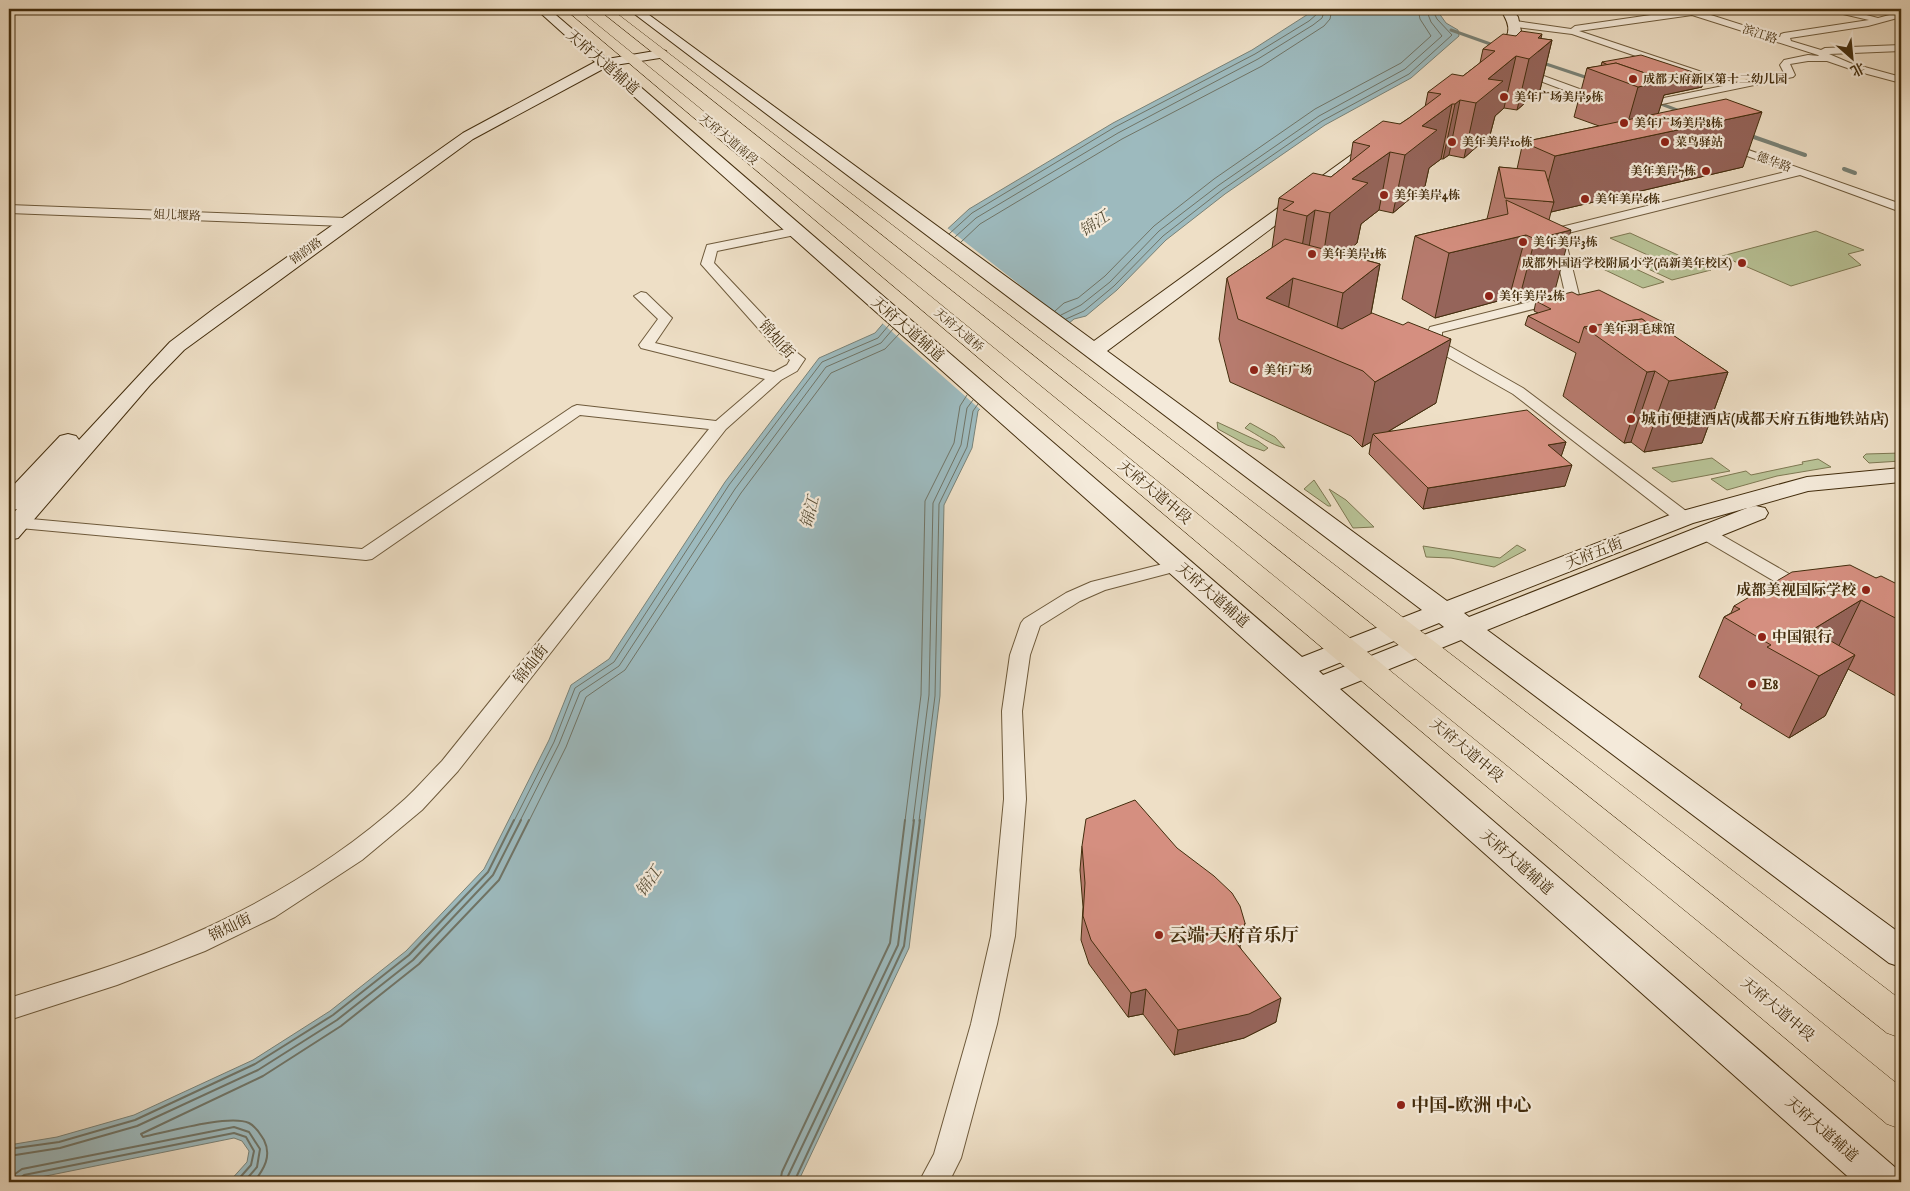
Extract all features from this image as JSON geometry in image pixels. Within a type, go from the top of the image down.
[{"type":"main road","name":"天府大道南段","points":[[571,9],[886,270]]},
{"type":"main road","name":"天府大道南段","points":[[604,9],[1410,638]]},
{"type":"main road","name":"天府大道桥","points":[[886,270],[1032,390]]},
{"type":"main road","name":"天府大道中段","points":[[1032,390],[1901,1111]]},
{"type":"main road","points":[[1410,638],[1901,1022]]},
{"type":"street","name":"天府大道辅道","points":[[542,9],[1179,565],[1881,1182]]},
{"type":"street","points":[[634,9],[1901,953]]},
{"type":"street","points":[[1476,72],[1502,57],[1513,39],[1516,24],[1506,9]]},
{"type":"street","points":[[1833,9],[1878,20]]},
{"type":"street","name":"滨江路","points":[[1516,24],[1573,32],[1612,23],[1692,12],[1821,53],[1828,59],[1873,74],[1901,80]]},
{"type":"street","points":[[1901,14],[1845,28],[1784,36],[1784,39],[1809,48],[1834,52],[1878,48],[1899,57],[1896,74],[1901,76]]},
{"type":"street","points":[[1573,32],[1734,86]]},
{"type":"street","name":"锦韵路","points":[[9,504],[139,365],[187,322],[468,136],[600,59],[656,50]]},
{"type":"street","points":[[1502,57],[1610,103]]},
{"type":"street","points":[[1643,115],[1626,108],[1790,75],[1785,65],[1787,62],[1808,58],[1828,59]]},
{"type":"street","name":"德华路","points":[[1714,140],[1901,208]]},
{"type":"street","points":[[1087,345],[1380,141]]},
{"type":"street","points":[[1684,518],[1518,392],[1436,344],[1435,330],[1572,295],[1557,232],[1800,172]]},
{"type":"street","name":"姐儿堰路","points":[[9,209],[337,222]]},
{"type":"street","name":"锦韵路","points":[[12,526],[177,346],[337,222]]},
{"type":"street","name":"锦灿街","points":[[9,1009],[108,978],[196,944],[266,910],[354,854],[414,804],[450,766],[720,426],[776,377],[792,368],[798,359],[785,350],[707,264],[711,248],[796,231]]},
{"type":"street","points":[[641,296],[665,318],[646,345],[776,377]]},
{"type":"street","points":[[12,526],[366,555],[577,410],[720,426]]},
{"type":"street","name":"天府五街","points":[[1456,620],[1684,518],[1807,484],[1901,475]]},
{"type":"street","name":"天府五街","points":[[1307,678],[1456,620],[1705,533],[1765,509],[1823,492],[1901,486]]},
{"type":"street","points":[[1705,533],[1816,598]]},
{"type":"street","points":[[932,1182],[947,1158],[984,1024],[1003,936],[1015,799],[1012,711],[1020,655],[1031,623],[1072,597],[1098,586],[1179,565]]},
{"type":"green space","points":[[1816,231],[1864,250],[1848,254],[1861,265],[1791,286],[1722,256]]},
{"type":"green space","points":[[1630,233],[1711,270],[1672,280],[1631,261],[1650,256],[1610,238]]},
{"type":"green space","points":[[1623,263],[1664,282],[1643,288],[1603,269]]},
{"type":"green space","points":[[1217,422],[1258,441],[1268,448],[1264,451],[1247,445],[1218,429]]},
{"type":"green space","points":[[1250,423],[1275,437],[1285,448],[1245,428]]},
{"type":"green space","points":[[1901,453],[1901,461],[1869,463],[1863,457],[1866,454]]},
{"type":"green space","points":[[1712,458],[1730,471],[1672,482],[1652,468]]},
{"type":"green space","points":[[1818,459],[1831,467],[1777,476],[1727,490],[1711,479],[1746,471],[1751,475]]},
{"type":"green space","points":[[1314,480],[1331,506],[1328,506],[1304,489]]},
{"type":"green space","points":[[1329,489],[1346,500],[1374,527],[1353,528]]},
{"type":"green space","points":[[1517,545],[1526,550],[1494,567],[1451,558],[1426,557],[1423,546],[1500,558]]},
{"type":"water","name":"锦江","points":[[1316,9],[1436,9],[1446,23],[1458,30],[1459,36],[1411,78],[1325,125],[1225,194],[1166,240],[1117,290],[1086,316],[1074,319],[1025,360],[978,411],[972,448],[944,505],[940,696],[909,948],[798,1182],[229,1182],[247,1162],[249,1151],[242,1141],[234,1138],[21,1181],[9,1181],[9,1145],[57,1137],[134,1115],[253,1060],[330,1011],[406,951],[484,869],[549,740],[571,685],[609,659],[725,482],[819,358],[875,333],[922,278],[942,234],[969,209],[1113,123],[1252,50]]},
{"type":"pier","points":[[946,227],[1071,325],[1027,362],[982,411],[881,322],[920,276],[930,248]]},
{"type":"building","points":[[1521,31],[1542,34],[1538,38],[1552,40],[1529,59],[1516,56],[1488,79],[1503,81],[1476,103],[1460,100],[1422,126],[1437,130],[1405,155],[1390,152],[1352,179],[1368,183],[1330,213],[1315,210],[1307,216],[1283,210],[1294,202],[1279,198],[1313,173],[1331,177],[1370,146],[1353,142],[1383,121],[1400,124],[1441,94],[1428,92],[1452,74],[1463,76],[1495,51],[1483,49],[1503,34],[1516,36]]},
{"type":"building","points":[[1641,55],[1705,76],[1667,84],[1668,81],[1616,63],[1608,65],[1602,62]]},
{"type":"building","points":[[1616,63],[1668,81],[1638,87],[1587,68]]},
{"type":"building","points":[[1726,99],[1762,112],[1555,156],[1523,142]]},
{"type":"building","points":[[1499,167],[1545,171],[1554,202],[1505,198]]},
{"type":"building","points":[[1506,200],[1571,230],[1535,239],[1526,235],[1449,253],[1415,236],[1508,214]]},
{"type":"building","points":[[1285,239],[1380,264],[1343,293],[1293,278],[1266,298],[1342,329],[1372,313],[1403,325],[1408,322],[1451,339],[1375,382],[1363,371],[1238,319],[1227,278]]},
{"type":"building","points":[[1599,290],[1665,323],[1652,326],[1642,319],[1584,327],[1579,343],[1528,316],[1551,309],[1536,301],[1572,292],[1578,295]]},
{"type":"building","points":[[1642,319],[1652,326],[1658,325],[1728,372],[1669,381],[1655,371],[1647,372],[1584,327]]},
{"type":"building","points":[[1527,410],[1566,442],[1548,445],[1572,465],[1428,488],[1373,434]]},
{"type":"building","points":[[1850,565],[1876,578],[1881,576],[1901,586],[1901,621],[1861,600],[1812,630],[1855,655],[1819,676],[1767,647],[1771,645],[1724,617],[1740,609],[1734,606],[1792,572]]},
{"type":"building","name":"云端·天府音乐厅","points":[[1135,800],[1177,848],[1214,876],[1232,893],[1240,906],[1245,923],[1237,944],[1281,998],[1249,1014],[1178,1030],[1146,989],[1131,993],[1091,940],[1083,916],[1085,883],[1082,846],[1086,819]]},
{"type":"waterway","points":[[1451,30],[1496,46]]},
{"type":"waterway","points":[[1540,62],[1591,79]]},
{"type":"waterway","points":[[1656,102],[1682,112]]},
{"type":"waterway","points":[[1750,136],[1748,135],[1805,155]]},
{"type":"waterway","points":[[1844,169],[1855,173]]},
{"type":"place","name":"成都天府新区第十二幼儿园","points":[[1633,79]]},
{"type":"place","name":"美年广场美岸9栋","points":[[1504,97]]},
{"type":"place","name":"美年广场美岸8栋","points":[[1624,123]]},
{"type":"place","name":"美年美岸10栋","points":[[1452,142]]},
{"type":"place","name":"菜鸟驿站","points":[[1665,142]]},
{"type":"place","name":"美年美岸7栋","points":[[1706,171]]},
{"type":"place","name":"美年美岸4栋","points":[[1384,195]]},
{"type":"place","name":"美年美岸6栋","points":[[1585,199]]},
{"type":"place","name":"美年美岸3栋","points":[[1523,242]]},
{"type":"place","name":"美年美岸1栋","points":[[1312,254]]},
{"type":"place","name":"成都外国语学校附属小学(高新美年校区)","points":[[1742,263]]},
{"type":"place","name":"美年美岸2栋","points":[[1489,296]]},
{"type":"place","name":"美年羽毛球馆","points":[[1593,329]]},
{"type":"place","name":"美年广场","points":[[1254,370]]},
{"type":"place","name":"城市便捷酒店(成都天府五街地铁站店)","points":[[1631,419]]},
{"type":"place","name":"成都美视国际学校","points":[[1866,590]]},
{"type":"place","name":"中国银行","points":[[1762,637]]},
{"type":"place","name":"E8","points":[[1752,684]]},
{"type":"place","name":"云端·天府音乐厅","points":[[1159,935]]},
{"type":"place","name":"中国-欧洲 中心","points":[[1401,1105]]}]
